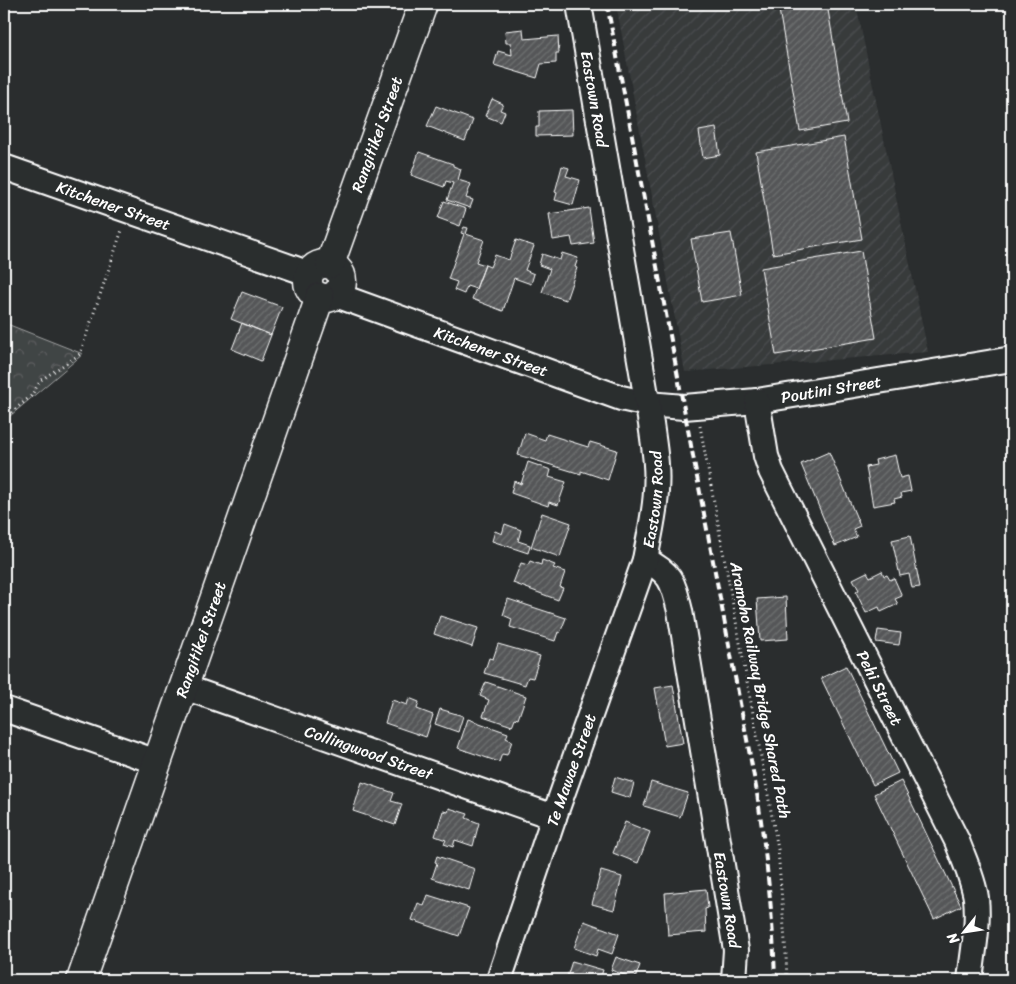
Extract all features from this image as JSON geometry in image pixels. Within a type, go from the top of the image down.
[{"type":"street","name":"Rangitikei Street","points":[[81,980],[423,4]]},
{"type":"street","name":"Eastown Road","points":[[579,4],[648,404],[656,461],[656,490],[645,560],[664,571],[671,579],[680,611],[736,950],[734,980]]},
{"type":"street","name":"Kitchener Street","points":[[4,167],[324,283],[621,398],[648,404]]},
{"type":"street","name":"Poutini Street","points":[[648,404],[696,406],[757,401],[1012,360]]},
{"type":"street","name":"Pehi Street","points":[[757,401],[766,456],[771,471],[957,842],[969,874],[976,897],[977,922],[970,980]]},
{"type":"street","name":"Te Mawae Street","points":[[499,980],[554,817],[645,560]]},
{"type":"street","name":"Collingwood Street","points":[[184,686],[554,817]]},
{"type":"street","points":[[4,709],[157,762]]},
{"type":"path","points":[[4,425],[6,417],[31,396],[41,380],[80,354],[129,211]]},
{"type":"path","name":"Aramoho Railway Bridge Shared Path","points":[[696,406],[778,849],[787,980]]},
{"type":"shaded area","points":[[616,4],[856,4],[928,352],[685,372]]},
{"type":"green space","points":[[7,324],[83,354],[10,416],[4,415],[4,335]]},
{"type":"building","points":[[778,4],[827,4],[847,123],[800,131]]},
{"type":"building","points":[[523,29],[524,39],[558,36],[559,53],[556,53],[556,63],[541,64],[537,78],[494,65],[498,51],[512,55],[511,43],[506,43],[505,31]]},
{"type":"building","points":[[492,99],[503,104],[500,110],[505,112],[501,122],[485,116]]},
{"type":"building","points":[[436,106],[473,120],[465,141],[427,126]]},
{"type":"building","points":[[572,110],[573,135],[536,136],[536,127],[539,127],[539,111]]},
{"type":"building","points":[[716,128],[720,155],[703,158],[699,131]]},
{"type":"building","points":[[844,137],[862,239],[773,254],[756,152]]},
{"type":"building","points":[[419,152],[453,164],[453,166],[461,169],[458,180],[471,184],[466,198],[473,200],[470,208],[447,200],[453,183],[446,181],[444,187],[411,175]]},
{"type":"building","points":[[562,166],[569,168],[566,176],[580,180],[573,205],[555,200],[557,193],[555,192]]},
{"type":"building","points":[[444,201],[466,209],[460,226],[438,218]]},
{"type":"building","points":[[589,208],[594,243],[573,246],[571,237],[553,240],[549,214]]},
{"type":"building","points":[[464,227],[468,228],[466,234],[484,240],[476,262],[485,265],[476,289],[467,286],[464,294],[454,290],[457,282],[448,279],[464,234],[461,233]]},
{"type":"building","points":[[731,233],[742,295],[702,302],[691,239]]},
{"type":"building","points":[[516,240],[534,246],[525,270],[534,274],[531,284],[514,278],[503,311],[472,299],[485,265],[490,267],[495,255],[509,260]]},
{"type":"building","points":[[861,251],[876,338],[776,355],[761,268]]},
{"type":"building","points":[[562,253],[578,258],[575,267],[577,268],[566,300],[542,292],[550,269],[539,265],[542,254],[560,260]]},
{"type":"building","points":[[242,292],[282,307],[271,335],[231,319]]},
{"type":"building","points":[[242,323],[271,335],[261,361],[232,349]]},
{"type":"building","points":[[525,433],[545,440],[547,434],[588,447],[590,442],[617,450],[608,480],[518,455]]},
{"type":"building","points":[[829,452],[860,526],[853,529],[857,537],[835,546],[801,464]]},
{"type":"building","points":[[895,455],[900,478],[908,476],[911,491],[901,493],[902,497],[894,499],[895,502],[873,506],[866,467],[876,465],[875,460]]},
{"type":"building","points":[[528,462],[551,470],[549,477],[566,482],[558,505],[549,502],[548,506],[511,493],[514,481],[521,484]]},
{"type":"building","points":[[542,513],[571,523],[560,557],[531,547]]},
{"type":"building","points":[[505,524],[521,530],[518,541],[530,545],[528,553],[492,541],[495,531],[502,534]]},
{"type":"building","points":[[910,536],[920,587],[912,588],[909,574],[900,576],[892,540]]},
{"type":"building","points":[[542,560],[555,565],[553,568],[565,572],[560,587],[563,588],[558,600],[513,583],[521,563],[528,565],[530,561],[541,565]]},
{"type":"building","points":[[882,571],[884,576],[887,575],[890,580],[894,578],[902,596],[895,599],[898,604],[881,612],[879,607],[866,613],[856,592],[859,590],[853,579],[867,572],[870,577]]},
{"type":"building","points":[[786,597],[788,639],[760,641],[757,599]]},
{"type":"building","points":[[508,599],[566,618],[555,641],[510,627],[512,619],[503,615]]},
{"type":"building","points":[[440,616],[478,628],[472,647],[434,634]]},
{"type":"building","points":[[878,630],[901,633],[899,645],[876,642]]},
{"type":"building","points":[[498,644],[540,656],[533,678],[528,677],[525,685],[484,673],[489,658],[493,659]]},
{"type":"building","points":[[846,666],[898,773],[873,785],[821,678]]},
{"type":"building","points":[[486,682],[526,696],[518,719],[515,718],[512,726],[483,716],[489,700],[480,696]]},
{"type":"building","points":[[673,685],[683,743],[665,746],[655,688]]},
{"type":"building","points":[[409,698],[419,702],[417,709],[433,715],[426,737],[385,723],[392,700],[407,705]]},
{"type":"building","points":[[440,709],[463,716],[458,732],[435,724]]},
{"type":"building","points":[[468,719],[508,733],[506,738],[512,741],[507,755],[502,754],[499,762],[458,748]]},
{"type":"building","points":[[615,777],[634,783],[630,798],[611,792]]},
{"type":"building","points":[[901,781],[961,906],[934,919],[874,794]]},
{"type":"building","points":[[362,782],[394,793],[391,801],[402,804],[395,825],[353,811]]},
{"type":"building","points":[[651,782],[688,793],[680,817],[644,806]]},
{"type":"building","points":[[449,808],[468,814],[466,818],[479,823],[473,846],[455,840],[453,847],[444,844],[446,840],[435,836],[443,811],[448,812]]},
{"type":"building","points":[[625,822],[650,832],[638,863],[613,853]]},
{"type":"building","points":[[437,856],[475,869],[469,890],[432,878],[437,863],[435,862]]},
{"type":"building","points":[[601,871],[622,877],[614,910],[592,904]]},
{"type":"building","points":[[706,889],[708,908],[705,909],[706,932],[668,935],[665,893]]},
{"type":"building","points":[[428,895],[469,908],[459,936],[412,920],[418,903],[424,906]]},
{"type":"building","points":[[584,921],[619,934],[612,954],[598,949],[596,956],[574,948]]},
{"type":"building","points":[[616,957],[640,965],[635,979],[611,970]]},
{"type":"building","points":[[572,961],[603,970],[600,980],[566,980]]},
{"type":"railway","points":[[607,4],[756,787],[773,931],[775,980]]}]
